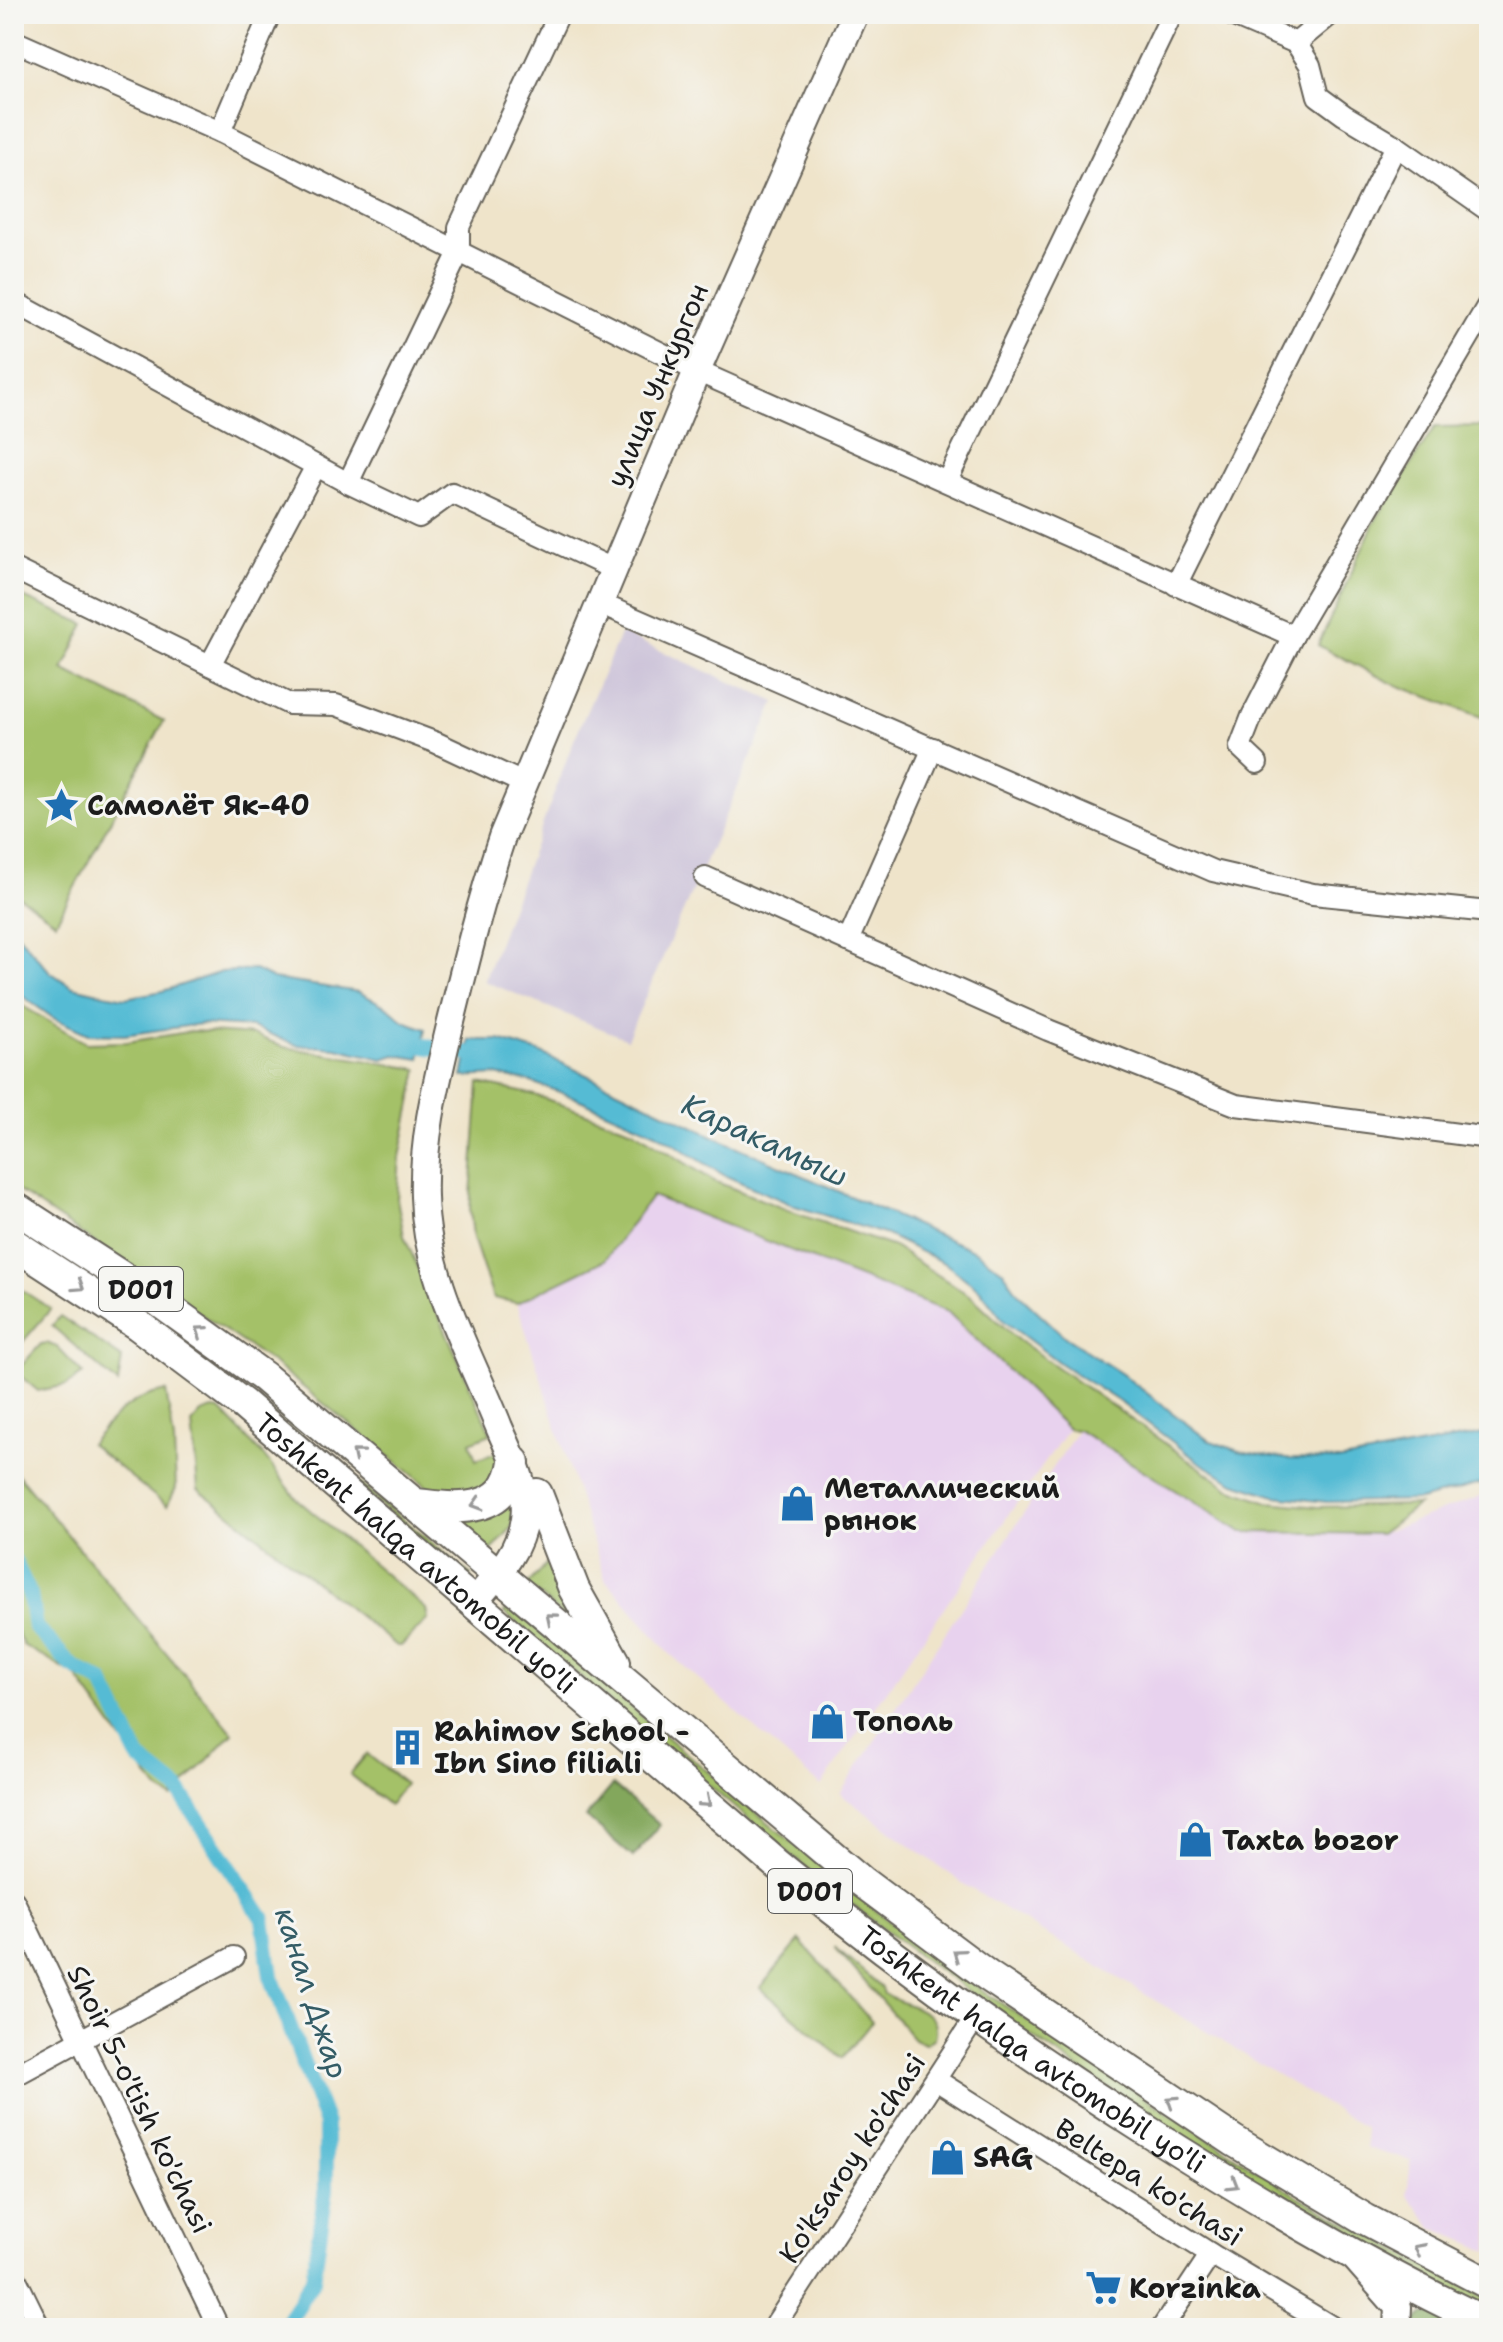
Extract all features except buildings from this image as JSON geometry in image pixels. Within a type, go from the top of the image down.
[{"type":"highway","name":"Toshkent halqa avtomobil yo'li","points":[[14,1207],[153,1297],[264,1377],[861,1881],[988,1976],[1159,2092],[1308,2186],[1409,2244],[1489,2284]]},
{"type":"highway","name":"Toshkent halqa avtomobil yo'li","points":[[14,1244],[138,1325],[243,1404],[818,1898],[976,2017],[1187,2156],[1353,2255],[1489,2324]]},
{"type":"highway","points":[[243,1404],[264,1377]]},
{"type":"highway","points":[[416,1504],[452,1508],[482,1504],[504,1488],[514,1462]]},
{"type":"highway","points":[[537,1494],[574,1589],[632,1687]]},
{"type":"main road","name":"улица Ункургон","points":[[439,1092],[463,992],[525,784],[697,371],[855,14]]},
{"type":"main road","points":[[439,1092],[424,1172],[426,1225],[447,1306],[514,1462],[524,1494],[525,1519],[505,1580]]},
{"type":"main road","points":[[439,1092],[432,1168],[440,1247],[456,1297],[537,1494],[538,1531],[529,1558],[482,1607]]},
{"type":"main road","points":[[1353,2255],[1397,2317],[1435,2298]]},
{"type":"street","points":[[220,132],[270,14]]},
{"type":"street","points":[[348,483],[459,252],[459,227],[559,14]]},
{"type":"street","points":[[947,481],[1172,14]]},
{"type":"street","points":[[1229,14],[1296,43],[1310,65],[1318,96],[1489,211]]},
{"type":"street","points":[[1296,43],[1331,14]]},
{"type":"street","points":[[14,41],[220,132],[697,371],[1293,636]]},
{"type":"street","points":[[1176,585],[1396,146]]},
{"type":"street","points":[[14,302],[348,483],[419,517],[452,493],[613,569]]},
{"type":"street","points":[[1257,763],[1240,747],[1252,716],[1293,636],[1489,303]]},
{"type":"street","points":[[210,665],[316,466]]},
{"type":"street","points":[[14,569],[289,704],[336,705],[437,743],[525,784]]},
{"type":"street","points":[[599,603],[1213,871],[1313,894],[1489,912]]},
{"type":"street","points":[[848,941],[933,748]]},
{"type":"street","points":[[705,877],[1048,1030],[1236,1105],[1489,1138]]},
{"type":"street","name":"Shoir 5-o'tish ko'chasi","points":[[14,1901],[216,2322]]},
{"type":"street","points":[[14,2076],[234,1957]]},
{"type":"street","name":"Ko'ksaroy ko'chasi","points":[[773,2328],[976,2017]]},
{"type":"street","name":"Beltepa ko'chasi","points":[[936,2080],[1334,2328]]},
{"type":"street","points":[[1162,2328],[1211,2254]]},
{"type":"street","points":[[14,2275],[40,2328]]},
{"type":"shaded area","points":[[621,633],[775,702],[627,1039],[484,981],[574,740]]},
{"type":"shaded area","name":"Металлический рынок","points":[[652,1196],[948,1312],[1068,1429],[821,1786],[669,1653],[605,1579],[517,1303],[605,1260]]},
{"type":"shaded area","name":"Taxta bozor","points":[[1078,1430],[1242,1532],[1380,1534],[1489,1493],[1489,2251],[1433,2228],[1407,2194],[1411,2161],[1366,2148],[1365,2128],[965,1885],[840,1794]]},
{"type":"green space","points":[[1489,426],[1489,707],[1484,718],[1391,683],[1318,645],[1375,521],[1435,427]]},
{"type":"green space","points":[[14,593],[85,624],[63,670],[164,721],[56,922],[14,893]]},
{"type":"green space","points":[[14,1001],[86,1043],[127,1042],[193,1031],[255,1035],[284,1047],[418,1069],[400,1157],[397,1199],[404,1236],[491,1434],[470,1442],[476,1460],[498,1452],[499,1469],[486,1489],[439,1496],[273,1363],[14,1188]]},
{"type":"green space","points":[[479,1083],[535,1095],[633,1130],[714,1181],[894,1247],[972,1297],[1018,1340],[1229,1488],[1268,1502],[1318,1507],[1418,1505],[1380,1534],[1242,1532],[1078,1430],[1068,1429],[948,1312],[652,1196],[605,1260],[517,1303],[493,1298],[473,1238],[470,1209]]},
{"type":"green space","points":[[14,1285],[51,1309],[14,1352]]},
{"type":"green space","points":[[60,1316],[122,1358],[118,1384],[52,1326]]},
{"type":"green space","points":[[41,1344],[57,1347],[83,1374],[67,1385],[38,1391],[18,1374],[20,1367]]},
{"type":"green space","points":[[166,1391],[174,1441],[176,1488],[167,1506],[90,1444],[132,1403]]},
{"type":"green space","points":[[220,1410],[263,1455],[298,1500],[426,1609],[428,1619],[401,1646],[397,1646],[198,1489],[192,1423],[201,1413]]},
{"type":"green space","points":[[274,1413],[471,1575],[467,1580]]},
{"type":"green space","points":[[14,1470],[233,1733],[172,1798],[157,1789],[76,1676],[23,1645],[14,1626]]},
{"type":"green space","points":[[515,1492],[512,1527],[489,1554],[453,1518]]},
{"type":"green space","points":[[550,1560],[571,1623],[527,1585]]},
{"type":"green space","points":[[510,1606],[889,1921],[989,1995],[1301,2198],[1489,2300],[1489,2310],[1289,2204],[1082,2071],[980,2000],[880,1927],[785,1850],[504,1613]]},
{"type":"green space","points":[[367,1754],[405,1784],[389,1805],[350,1774]]},
{"type":"green space","points":[[613,1785],[660,1825],[633,1857],[586,1817]]},
{"type":"green space","points":[[800,1940],[872,2022],[842,2058],[760,1988]]},
{"type":"green space","points":[[835,1947],[882,1988],[884,1994],[927,2014],[933,2020],[934,2038],[925,2044],[914,2039]]},
{"type":"green space","points":[[1424,2314],[1433,2314],[1464,2328],[1415,2328],[1417,2320]]},
{"type":"water","points":[[14,930],[50,972],[73,987],[125,998],[163,991],[221,972],[255,970],[273,979],[359,992],[389,1008],[404,1021],[426,1029],[420,1059],[395,1055],[383,1059],[336,1048],[297,1045],[252,1027],[201,1024],[124,1035],[88,1034],[53,1018],[14,990]]},
{"type":"water","points":[[470,1040],[499,1040],[539,1052],[717,1138],[975,1251],[1002,1270],[1019,1294],[1065,1337],[1122,1374],[1208,1440],[1239,1451],[1287,1459],[1342,1460],[1489,1433],[1489,1482],[1419,1500],[1327,1502],[1275,1496],[1235,1483],[1199,1462],[1004,1321],[980,1290],[946,1264],[887,1235],[795,1206],[724,1175],[656,1133],[571,1096],[528,1081],[496,1075],[463,1077]]},
{"type":"waterway","name":"Каракамыш","points":[[401,1042],[488,1057]]},
{"type":"waterway","name":"канал Джар","points":[[14,1561],[30,1595],[35,1627],[72,1666],[102,1682],[139,1758],[178,1789],[263,1919],[271,1976],[326,2124],[326,2189],[313,2279],[284,2328]]},
{"type":"place","name":"Самолёт Як-40","points":[[61,805]]},
{"type":"place","name":"Металлический рынок","points":[[798,1504]]},
{"type":"place","name":"Тополь","points":[[827,1721]]},
{"type":"place","name":"Rahimov School - Ibn Sino filiali","points":[[408,1747]]},
{"type":"place","name":"Taxta bozor","points":[[1196,1840]]},
{"type":"place","name":"SAG","points":[[947,2157]]},
{"type":"place","name":"Korzinka","points":[[1103,2288]]}]
